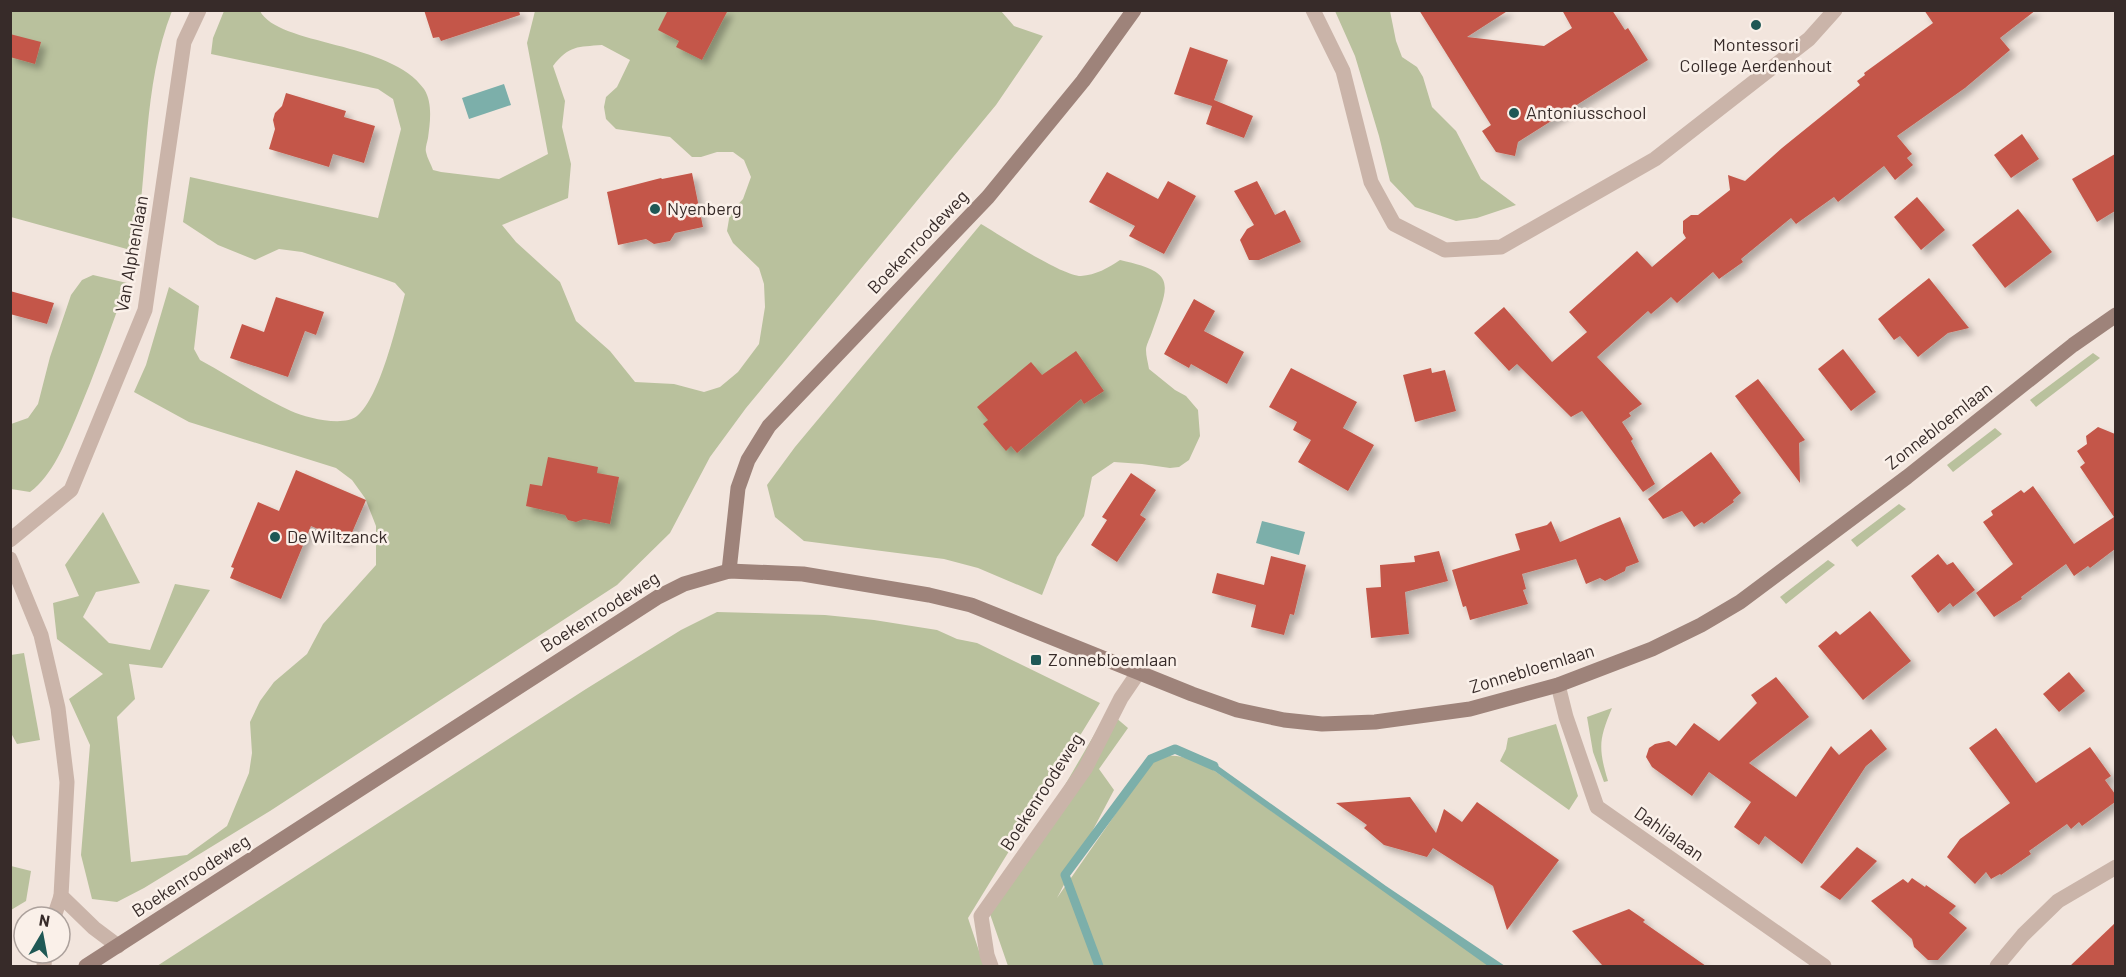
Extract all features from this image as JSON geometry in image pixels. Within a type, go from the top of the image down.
[{"type":"street","name":"Van Alphenlaan","points":[[10,540],[71,490],[145,310],[184,42],[199,10]]},
{"type":"street","name":"Boekenroodeweg","points":[[86,966],[658,597],[684,584],[729,571],[738,488],[748,460],[769,426],[988,198],[1083,81],[1134,10]]},
{"type":"street","points":[[1313,10],[1343,71],[1371,182],[1394,224],[1445,250],[1501,247],[1655,159],[1809,39],[1835,10]]},
{"type":"street","name":"Zonnebloemlaan","points":[[729,571],[803,574],[929,595],[971,605],[1138,673],[1237,710],[1284,720],[1322,724],[1375,722],[1470,709],[1558,685],[1652,649],[1701,626],[1740,602],[1907,477],[2073,345],[2115,315]]},
{"type":"street","points":[[10,559],[41,635],[58,708],[67,782],[62,896],[59,905]]},
{"type":"street","name":"Boekenroodeweg","points":[[991,966],[987,956],[981,916],[1085,769],[1121,698],[1138,673]]},
{"type":"street","name":"Dahlialaan","points":[[1558,685],[1566,717],[1597,807],[1824,966]]},
{"type":"street","points":[[1997,966],[2023,935],[2058,901],[2115,867]]},
{"type":"street","points":[[62,896],[94,928],[118,946]]},
{"type":"green space","points":[[10,11],[172,11],[162,40],[151,99],[134,251],[11,217]]},
{"type":"green space","points":[[224,11],[260,11],[271,22],[289,31],[387,61],[408,73],[427,95],[430,113],[426,150],[433,170],[499,179],[548,154],[527,43],[535,11],[1001,11],[1014,26],[1043,36],[996,105],[746,408],[710,457],[670,533],[617,585],[270,811],[144,888],[117,902],[92,899],[81,855],[90,745],[69,699],[103,674],[57,639],[53,603],[79,596],[65,565],[103,512],[140,583],[96,592],[83,617],[109,643],[150,650],[175,584],[210,590],[162,668],[129,664],[135,699],[117,717],[131,862],[187,855],[227,826],[249,773],[252,753],[250,722],[260,701],[274,682],[307,654],[323,624],[376,565],[376,526],[365,498],[352,480],[336,468],[189,422],[134,392],[146,365],[169,287],[199,306],[194,349],[200,360],[298,414],[334,421],[351,419],[365,407],[380,377],[405,294],[395,283],[302,252],[279,249],[255,260],[218,245],[183,222],[190,177],[378,218],[401,129],[393,99],[378,89],[211,54],[213,38]],"holes":[[[602,45],[630,60],[617,87],[606,97],[604,107],[606,119],[616,129],[670,137],[692,157],[717,152],[733,152],[744,160],[751,177],[743,199],[730,213],[727,231],[733,243],[759,268],[764,284],[765,307],[759,344],[738,372],[720,387],[704,392],[674,384],[635,382],[610,351],[576,321],[560,282],[516,242],[502,225],[568,198],[571,164],[562,127],[565,101],[553,66],[564,54],[575,48],[586,46]]]},
{"type":"green space","points":[[1335,11],[1390,11],[1402,57],[1417,67],[1423,77],[1432,107],[1456,131],[1481,179],[1516,205],[1477,218],[1456,221],[1415,207],[1390,181],[1355,56]]},
{"type":"green space","points":[[981,224],[1046,262],[1072,274],[1081,276],[1092,274],[1120,260],[1152,270],[1160,276],[1164,282],[1165,291],[1146,348],[1149,369],[1186,396],[1198,410],[1200,436],[1189,460],[1179,467],[1114,462],[1092,477],[1084,516],[1057,557],[1042,595],[978,568],[944,559],[804,541],[775,517],[767,485],[795,447]]},
{"type":"green space","points":[[93,275],[127,283],[83,401],[52,468],[45,477],[30,492],[11,489],[11,424],[28,418],[38,404],[50,357],[71,295],[82,280]]},
{"type":"green space","points":[[2093,353],[2100,358],[2036,407],[2030,400]]},
{"type":"green space","points":[[1995,428],[2002,434],[1953,472],[1947,465]]},
{"type":"green space","points":[[1899,504],[1906,509],[1857,547],[1851,540]]},
{"type":"green space","points":[[1828,560],[1835,565],[1786,604],[1780,597]]},
{"type":"green space","points":[[717,612],[825,615],[937,630],[957,639],[977,643],[1100,703],[968,918],[984,966],[157,966],[586,689],[681,630]]},
{"type":"green space","points":[[24,653],[40,740],[17,744],[11,733],[11,655]]},
{"type":"green space","points":[[1612,708],[1604,728],[1601,744],[1608,781],[1604,782],[1593,752],[1587,717]]},
{"type":"green space","points":[[1108,711],[1128,728],[1099,769],[1114,790],[1057,898],[1151,763],[1166,756],[1180,756],[1209,767],[1492,966],[1008,966],[990,914]]},
{"type":"green space","points":[[1556,724],[1578,796],[1569,810],[1500,761],[1508,738]]},
{"type":"green space","points":[[11,866],[31,871],[26,901],[19,905],[12,905],[11,910]]},
{"type":"water","points":[[504,84],[511,105],[469,119],[462,98]]},
{"type":"water","points":[[1262,521],[1305,532],[1299,555],[1256,543]]},
{"type":"water","points":[[1214,763],[1386,886],[1505,966],[1488,966],[1209,767]]},
{"type":"building","points":[[424,10],[519,10],[520,15],[441,41],[439,37],[433,38]]},
{"type":"building","points":[[668,10],[728,10],[702,60],[676,47],[679,41],[658,30]]},
{"type":"building","points":[[1419,10],[1509,10],[1467,37],[1544,46],[1572,28],[1562,10],[1612,10],[1625,30],[1628,28],[1648,60],[1518,142],[1515,156],[1496,152],[1482,131],[1491,125]]},
{"type":"building","points":[[1924,10],[2036,10],[2000,38],[2010,50],[1965,88],[1897,136],[1912,154],[1907,158],[1913,165],[1895,180],[1884,166],[1838,202],[1834,197],[1796,224],[1791,218],[1741,259],[1743,262],[1719,279],[1713,272],[1677,303],[1671,297],[1651,314],[1648,311],[1597,357],[1642,404],[1629,413],[1631,416],[1622,422],[1655,484],[1643,492],[1582,411],[1571,417],[1517,364],[1509,371],[1474,333],[1504,307],[1552,362],[1587,332],[1569,312],[1637,251],[1652,267],[1686,238],[1683,233],[1683,221],[1691,215],[1698,215],[1730,190],[1728,175],[1745,181],[1860,85],[1857,81],[1865,75],[1864,73],[1933,23]]},
{"type":"building","points":[[10,34],[41,42],[35,64],[10,57]]},
{"type":"building","points":[[1190,47],[1228,60],[1214,100],[1253,116],[1244,138],[1206,124],[1212,106],[1174,94]]},
{"type":"building","points":[[286,93],[346,111],[344,117],[375,126],[364,163],[333,154],[329,167],[269,149],[275,129],[273,120],[275,113],[282,106]]},
{"type":"building","points":[[2022,134],[2039,159],[2011,178],[1994,155]]},
{"type":"building","points":[[2115,154],[2115,211],[2097,222],[2072,179]]},
{"type":"building","points":[[1107,172],[1158,199],[1168,181],[1196,196],[1164,254],[1129,236],[1135,226],[1089,202]]},
{"type":"building","name":"Nyenberg","points":[[692,173],[703,227],[675,233],[670,241],[654,244],[646,239],[618,245],[607,192],[661,178]]},
{"type":"building","points":[[1257,181],[1275,215],[1285,210],[1301,242],[1259,260],[1249,260],[1240,240],[1247,229],[1254,225],[1234,191]]},
{"type":"building","points":[[1917,197],[1945,230],[1921,250],[1894,217]]},
{"type":"building","points":[[2018,209],[2052,252],[2005,288],[1972,245]]},
{"type":"building","points":[[1929,278],[1969,328],[1948,333],[1918,357],[1900,336],[1894,340],[1878,319]]},
{"type":"building","points":[[10,291],[54,303],[47,324],[10,314]]},
{"type":"building","points":[[276,297],[324,312],[316,335],[305,331],[288,377],[230,358],[242,324],[264,332]]},
{"type":"building","points":[[1194,299],[1215,311],[1204,331],[1244,352],[1227,384],[1191,364],[1189,368],[1164,354]]},
{"type":"building","points":[[1843,349],[1876,392],[1851,411],[1818,369]]},
{"type":"building","points":[[1076,351],[1104,391],[1084,404],[1081,399],[1017,453],[1011,446],[1006,451],[983,424],[988,420],[977,407],[1031,362],[1042,375]]},
{"type":"building","points":[[1291,368],[1357,402],[1343,428],[1374,445],[1348,491],[1298,462],[1311,440],[1293,430],[1297,422],[1269,407]]},
{"type":"building","points":[[1431,368],[1432,373],[1445,370],[1456,411],[1415,422],[1403,375]]},
{"type":"building","points":[[1758,379],[1805,440],[1799,443],[1800,483],[1735,396]]},
{"type":"building","points":[[2098,427],[2115,434],[2115,549],[2090,568],[2088,566],[2074,576],[2066,564],[2021,597],[2022,599],[1994,617],[1976,593],[2013,564],[1983,522],[1993,515],[1991,511],[2021,490],[2024,493],[2033,486],[2074,544],[2114,517],[2080,467],[2085,463],[2077,451],[2087,444],[2086,436]]},
{"type":"building","points":[[1711,452],[1741,493],[1733,500],[1734,502],[1704,524],[1702,522],[1694,527],[1682,511],[1663,519],[1648,499]]},
{"type":"building","points":[[548,457],[598,467],[597,473],[619,477],[610,524],[584,519],[576,522],[568,520],[565,515],[526,506],[530,484],[542,486]]},
{"type":"building","name":"De Wiltzanck","points":[[296,470],[366,500],[348,542],[311,526],[281,599],[230,578],[234,568],[231,567],[258,502],[279,511]]},
{"type":"building","points":[[1131,473],[1156,490],[1140,515],[1146,519],[1117,562],[1091,545],[1107,520],[1102,517]]},
{"type":"building","points":[[1620,517],[1639,562],[1626,567],[1625,571],[1605,581],[1600,578],[1586,584],[1576,559],[1522,574],[1526,589],[1523,590],[1528,604],[1470,620],[1466,606],[1463,607],[1452,570],[1520,550],[1515,534],[1547,525],[1551,521],[1560,542]]},
{"type":"building","points":[[1439,551],[1448,581],[1405,592],[1409,634],[1371,638],[1366,588],[1381,587],[1380,565],[1415,562],[1414,556]]},
{"type":"building","points":[[1938,554],[1947,565],[1953,562],[1975,590],[1953,607],[1950,603],[1938,613],[1911,576]]},
{"type":"building","points":[[1271,556],[1306,565],[1294,615],[1290,614],[1284,635],[1251,627],[1256,605],[1212,593],[1217,573],[1264,585]]},
{"type":"building","points":[[1870,611],[1911,661],[1863,700],[1818,646],[1836,631],[1840,635]]},
{"type":"building","points":[[2069,672],[2085,691],[2059,712],[2043,694]]},
{"type":"building","points":[[1776,677],[1809,717],[1749,763],[1796,797],[1831,746],[1839,755],[1871,729],[1887,749],[1866,766],[1802,864],[1765,836],[1759,845],[1734,827],[1751,802],[1709,772],[1692,796],[1652,767],[1646,757],[1649,748],[1655,744],[1669,741],[1676,746],[1694,723],[1719,741],[1757,703],[1751,695]]},
{"type":"building","points":[[1996,728],[2036,783],[2090,747],[2111,776],[2105,780],[2115,794],[2115,802],[2082,826],[2079,822],[2071,829],[2067,824],[2029,851],[2031,854],[2001,875],[1991,879],[1986,872],[1975,884],[1947,857],[1960,839],[2010,803],[1969,748]]},
{"type":"building","points":[[1410,797],[1436,833],[1444,809],[1462,822],[1477,802],[1559,860],[1507,930],[1493,886],[1433,848],[1427,857],[1384,845],[1364,828],[1367,825],[1336,803]]},
{"type":"building","points":[[1857,847],[1877,861],[1840,900],[1820,887]]},
{"type":"building","points":[[1912,878],[1956,906],[1949,913],[1967,928],[1938,960],[1928,960],[1914,947],[1912,939],[1871,901],[1903,879],[1908,883]]},
{"type":"building","points":[[1629,909],[1645,920],[1643,922],[1706,966],[1602,965],[1572,931]]},
{"type":"building","points":[[2115,923],[2115,966],[2070,966]]},
{"type":"waterway","points":[[1099,966],[1065,875],[1151,759],[1175,749],[1214,766]]},
{"type":"place","name":"Montessori College Aerdenhout","points":[[1756,25]]},
{"type":"place","name":"Antoniusschool","points":[[1514,113]]},
{"type":"place","name":"Nyenberg","points":[[655,209]]},
{"type":"place","name":"De Wiltzanck","points":[[275,537]]},
{"type":"place","name":"Zonnebloemlaan","points":[[1036,660]]}]
